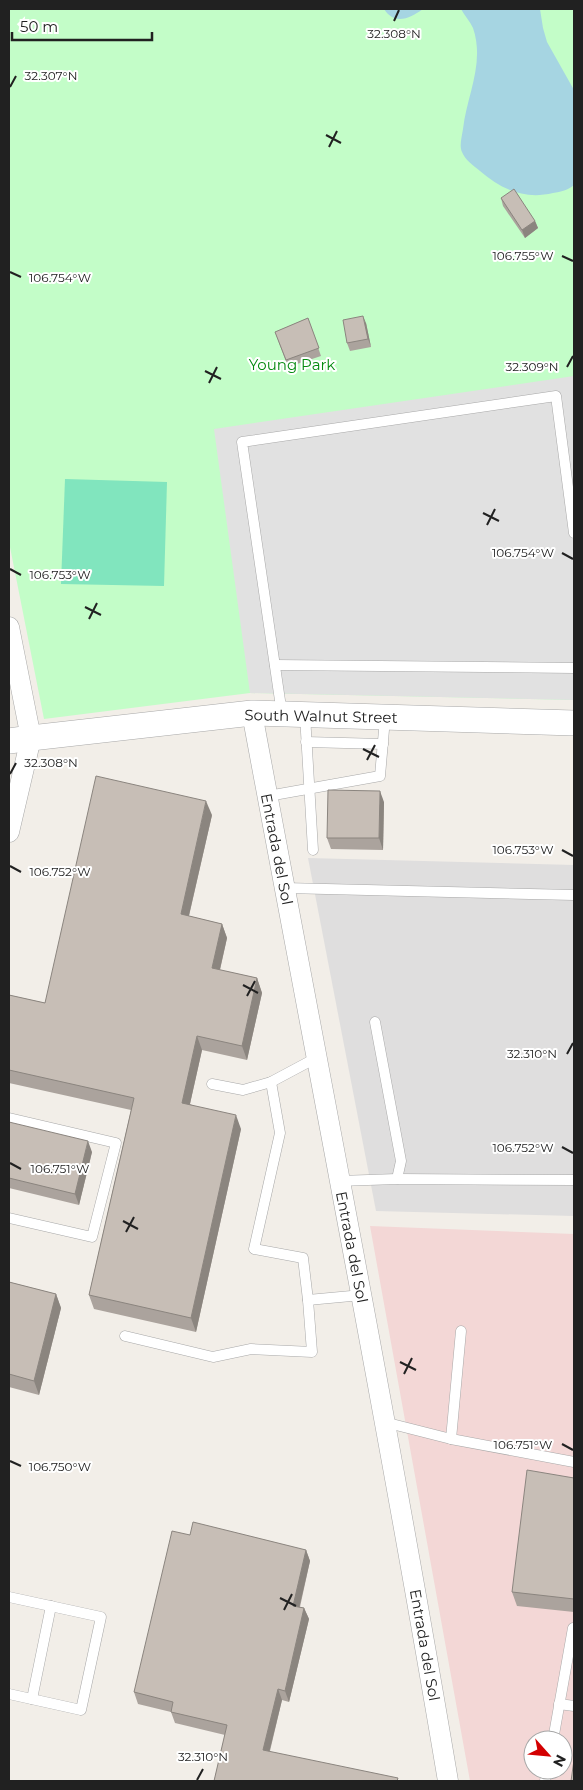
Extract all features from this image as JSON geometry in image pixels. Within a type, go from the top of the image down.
[{"type":"street","points":[[9,627],[20,739],[9,832]]},
{"type":"street","name":"South Walnut Street","points":[[20,739],[252,713],[574,723]]},
{"type":"street","name":"Entrada del Sol","points":[[252,713],[362,1295],[448,1781]]},
{"type":"lane","points":[[314,850],[306,742],[275,665],[242,442],[556,396],[574,533]]},
{"type":"lane","points":[[275,665],[574,668]]},
{"type":"lane","points":[[268,796],[380,776],[386,717]]},
{"type":"lane","points":[[306,742],[382,744]]},
{"type":"lane","points":[[285,888],[574,895]]},
{"type":"lane","points":[[375,1022],[401,1161],[397,1179]]},
{"type":"lane","points":[[212,1084],[243,1090],[271,1082],[316,1058]]},
{"type":"lane","points":[[125,1336],[213,1357],[251,1349],[312,1352],[303,1258],[254,1249],[280,1133],[271,1082]]},
{"type":"lane","points":[[9,1118],[116,1143],[92,1237],[9,1218]]},
{"type":"lane","points":[[339,1181],[397,1179],[574,1180]]},
{"type":"lane","points":[[308,1300],[362,1295]]},
{"type":"lane","points":[[451,1439],[461,1331]]},
{"type":"lane","points":[[384,1422],[451,1439],[574,1462]]},
{"type":"lane","points":[[9,1597],[102,1616],[81,1710],[9,1694]]},
{"type":"lane","points":[[32,1699],[51,1606]]},
{"type":"lane","points":[[555,1730],[573,1628]]},
{"type":"lane","points":[[559,1704],[574,1706]]},
{"type":"shaded area","points":[[574,376],[574,700],[250,693],[214,429]]},
{"type":"shaded area","points":[[308,858],[574,865],[574,1216],[376,1211]]},
{"type":"shaded area","points":[[370,1226],[574,1234],[574,1781],[470,1781]]},
{"type":"green space","name":"Young Park","points":[[9,9],[574,9],[574,700],[250,693],[44,719],[9,542]]},
{"type":"green space","points":[[65,479],[167,482],[164,586],[61,584]]},
{"type":"water","points":[[384,9],[423,9],[403,19],[398,19],[388,14]]},
{"type":"water","points":[[461,9],[540,9],[547,42],[574,90],[574,185],[559,192],[542,195],[523,194],[496,183],[463,155],[461,141],[474,79],[477,54],[473,28]]},
{"type":"building","points":[[514,189],[535,221],[522,230],[501,198]]},
{"type":"building","points":[[363,316],[368,339],[347,343],[343,320]]},
{"type":"building","points":[[308,318],[319,348],[286,360],[275,332]]},
{"type":"building","points":[[96,776],[206,801],[181,914],[222,924],[212,968],[257,978],[242,1046],[197,1036],[182,1103],[236,1115],[191,1318],[89,1295],[134,1098],[9,1070],[9,995],[45,1003]]},
{"type":"building","points":[[328,790],[380,791],[379,838],[327,838]]},
{"type":"building","points":[[9,1122],[88,1141],[75,1194],[9,1178]]},
{"type":"building","points":[[9,1282],[56,1294],[34,1381],[9,1374]]},
{"type":"building","points":[[527,1470],[574,1478],[574,1599],[512,1592]]},
{"type":"building","points":[[193,1522],[306,1550],[293,1606],[304,1608],[285,1691],[278,1689],[263,1750],[398,1778],[397,1781],[214,1781],[227,1725],[171,1712],[173,1702],[134,1692],[172,1531],[190,1535]]},
{"type":"building","points":[[574,1760],[574,1781],[571,1781],[573,1780]]}]
